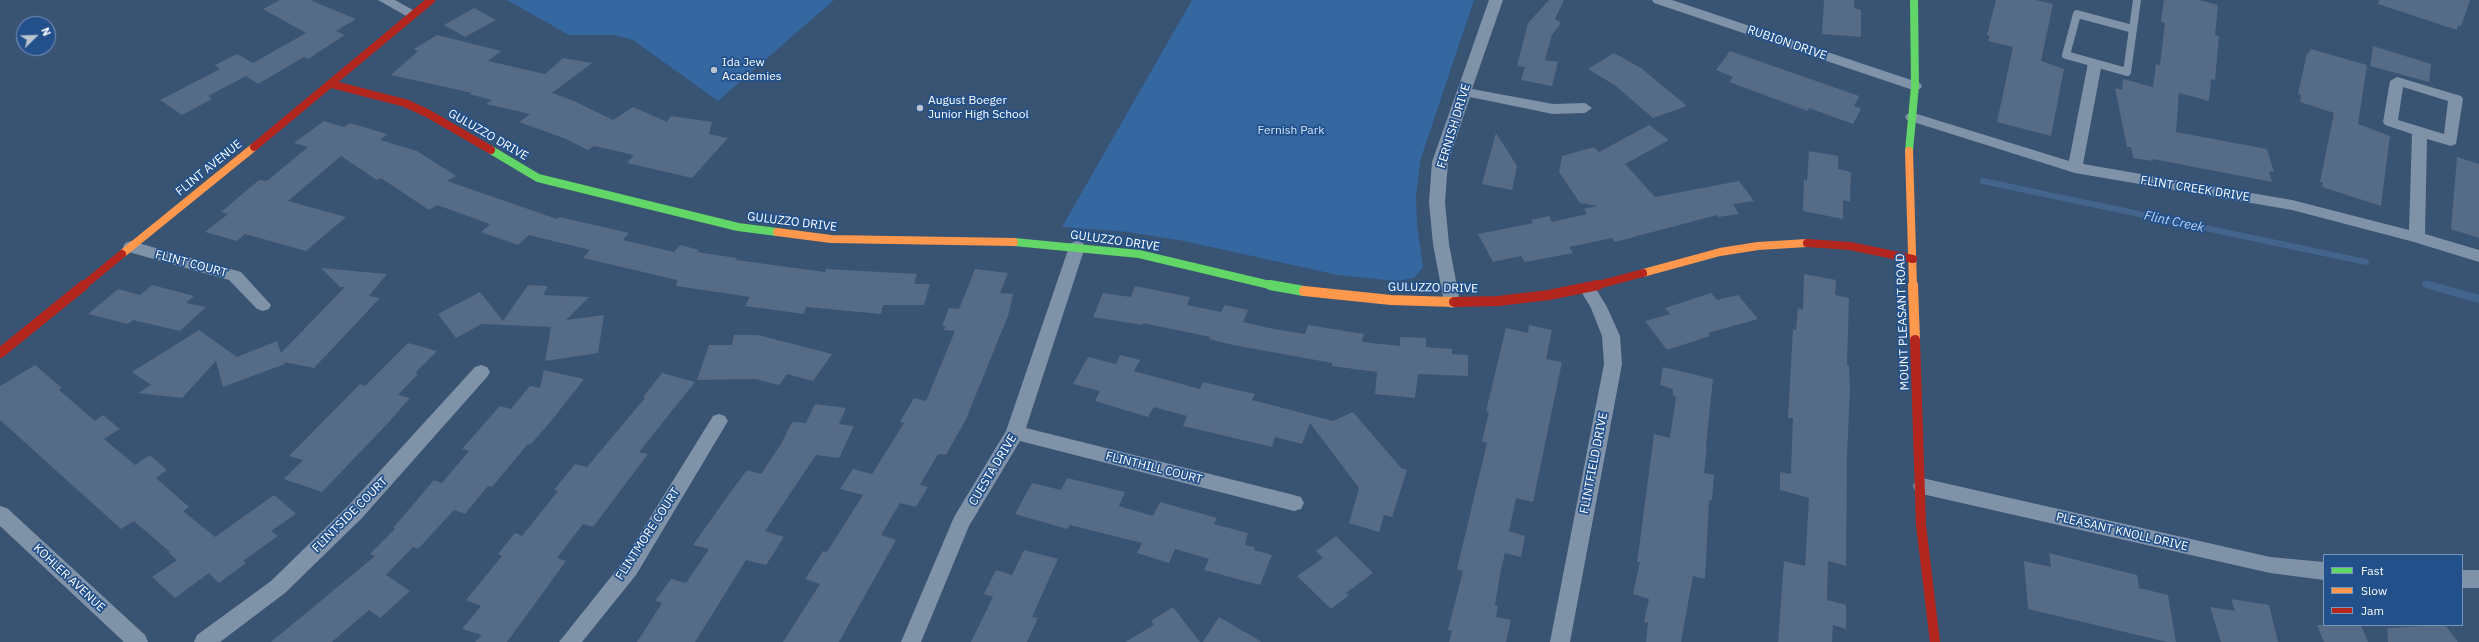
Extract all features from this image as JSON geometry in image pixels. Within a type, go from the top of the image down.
[{"type":"street","points":[[385,0],[413,14]]},
{"type":"street","name":"FLINT AVENUE","points":[[0,353],[331,84],[431,0]]},
{"type":"street","name":"FERNISH DRIVE","points":[[1452,302],[1441,244],[1437,202],[1440,162],[1496,0]]},
{"type":"street","name":"MOUNT PLEASANT ROAD","points":[[1914,0],[1915,86],[1909,147],[1922,486],[1921,525],[1935,642]]},
{"type":"street","name":"RUBION DRIVE","points":[[1666,1],[1915,86]]},
{"type":"street","points":[[2075,168],[2095,63]]},
{"type":"street","points":[[2397,81],[2456,99],[2451,141],[2420,131],[2390,122],[2397,81]]},
{"type":"street","name":"GULUZZO DRIVE","points":[[331,84],[405,103],[426,113],[538,178],[738,227],[831,239],[1030,242],[1139,254],[1287,289],[1392,300],[1452,302],[1498,301],[1587,288],[1720,252],[1758,246],[1804,244],[1850,246],[1913,259]]},
{"type":"street","points":[[1464,92],[1552,109],[1585,108]]},
{"type":"street","name":"FLINT CREEK DRIVE","points":[[1912,117],[2075,168],[2292,205],[2417,237],[2479,256]]},
{"type":"street","points":[[2417,237],[2420,131]]},
{"type":"street","name":"FLINT COURT","points":[[131,247],[235,276],[263,305]]},
{"type":"street","name":"CUESTA DRIVE","points":[[911,642],[961,522],[1015,434],[1077,247]]},
{"type":"street","name":"FLINTFIELD DRIVE","points":[[1560,642],[1613,364],[1611,336],[1599,307],[1587,288]]},
{"type":"street","name":"FLINTSIDE COURT","points":[[204,642],[278,587],[356,512],[481,372]]},
{"type":"street","name":"FLINTMORE COURT","points":[[569,642],[629,569],[720,421]]},
{"type":"street","name":"FLINTHILL COURT","points":[[1015,434],[1294,503]]},
{"type":"street","name":"PLEASANT KNOLL DRIVE","points":[[1922,486],[2270,565],[2323,571]]},
{"type":"street","name":"KOHLER AVENUE","points":[[0,514],[138,642]]},
{"type":"street","points":[[2463,579],[2479,579]]},
{"type":"lane","points":[[2133,29],[2077,14],[2066,55],[2127,72],[2133,29],[2137,0]]},
{"type":"green space","name":"Ida Jew Academies","points":[[507,0],[834,0],[718,101],[633,40],[614,35],[569,35]]},
{"type":"green space","name":"Fernish Park","points":[[1192,0],[1474,0],[1421,158],[1416,195],[1417,226],[1423,267],[1414,278],[1396,281],[1338,275],[1184,241],[1128,232],[1062,227]]},
{"type":"building","points":[[280,0],[310,0],[356,19],[336,31],[345,35],[308,59],[304,57],[258,84],[246,76],[208,96],[212,99],[182,115],[160,100],[220,69],[215,65],[237,54],[253,63],[306,33],[263,9]]},
{"type":"building","points":[[1549,0],[1564,0],[1555,19],[1561,23],[1552,35],[1545,60],[1558,62],[1552,86],[1521,80],[1525,67],[1517,66],[1528,23]]},
{"type":"building","points":[[1824,0],[1854,0],[1854,8],[1861,10],[1861,37],[1822,34]]},
{"type":"building","points":[[1996,0],[2036,0],[2053,4],[2041,61],[2064,69],[2051,136],[1997,122],[2013,47],[1988,41],[1990,36],[1987,35]]},
{"type":"building","points":[[2164,0],[2199,0],[2218,5],[2215,35],[2219,36],[2215,80],[2211,79],[2209,101],[2179,93],[2176,132],[2267,149],[2274,172],[2269,171],[2272,182],[2153,159],[2153,161],[2133,158],[2131,147],[2127,147],[2115,88],[2122,90],[2123,79],[2153,87],[2156,64],[2160,65],[2165,23],[2161,22]]},
{"type":"building","points":[[2379,0],[2470,0],[2461,26],[2458,25],[2457,30],[2378,4]]},
{"type":"building","points":[[474,8],[496,20],[465,37],[444,25]]},
{"type":"building","points":[[437,35],[501,51],[488,61],[545,74],[563,58],[592,63],[552,93],[574,101],[613,120],[633,107],[667,122],[671,116],[712,122],[709,134],[728,138],[692,178],[627,163],[634,155],[594,146],[588,150],[566,139],[519,122],[530,114],[486,104],[492,100],[469,94],[472,93],[391,75],[418,51],[414,49]]},
{"type":"building","points":[[2373,46],[2431,64],[2429,82],[2370,66]]},
{"type":"building","points":[[2311,49],[2367,65],[2358,124],[2390,136],[2381,206],[2322,187],[2323,183],[2320,182],[2334,113],[2300,102],[2301,95],[2298,94],[2307,53],[2309,53]]},
{"type":"building","points":[[1730,51],[1859,96],[1854,106],[1861,109],[1853,124],[1809,108],[1808,111],[1729,82],[1733,77],[1716,70]]},
{"type":"building","points":[[1614,53],[1641,68],[1687,106],[1653,118],[1616,86],[1588,69]]},
{"type":"building","points":[[324,121],[344,127],[350,123],[387,134],[380,140],[417,151],[456,176],[447,181],[557,219],[560,217],[629,233],[623,240],[674,252],[680,245],[699,250],[697,252],[737,258],[736,260],[825,272],[826,269],[917,274],[914,284],[930,284],[924,305],[883,305],[881,314],[806,307],[804,314],[745,306],[750,297],[676,286],[677,280],[583,258],[590,250],[529,235],[518,245],[481,232],[490,224],[437,205],[429,210],[381,178],[377,180],[341,156],[288,201],[346,217],[306,251],[245,234],[237,241],[205,232],[228,214],[221,212],[259,180],[267,181],[308,147],[294,143]]},
{"type":"building","points":[[1649,125],[1669,140],[1625,164],[1655,197],[1739,181],[1754,201],[1733,204],[1739,214],[1718,217],[1717,215],[1615,242],[1612,238],[1569,247],[1573,253],[1525,262],[1521,256],[1493,262],[1478,234],[1533,223],[1531,220],[1549,216],[1552,222],[1587,214],[1584,209],[1597,206],[1580,203],[1559,172],[1562,156],[1594,147],[1599,152]]},
{"type":"building","points":[[1496,133],[1517,166],[1512,190],[1482,184]]},
{"type":"building","points":[[1809,151],[1838,156],[1838,169],[1851,172],[1850,202],[1843,200],[1843,219],[1803,211],[1804,180],[1807,181]]},
{"type":"building","points":[[2457,157],[2479,164],[2479,238],[2451,229]]},
{"type":"building","points":[[321,268],[387,274],[369,296],[380,298],[314,368],[284,362],[285,364],[223,387],[216,361],[182,398],[138,393],[151,385],[132,372],[199,330],[237,357],[277,341],[281,353],[345,287],[340,287]]},
{"type":"building","points":[[975,269],[1008,273],[1000,293],[1013,294],[1008,316],[966,419],[946,455],[938,454],[920,485],[928,487],[916,507],[900,503],[881,535],[896,540],[839,642],[783,642],[820,584],[805,579],[823,551],[827,552],[863,495],[840,489],[853,469],[872,474],[904,423],[900,422],[914,398],[926,401],[955,331],[944,330],[946,326],[942,326],[949,308],[959,309]]},
{"type":"building","points":[[1804,274],[1836,280],[1835,295],[1849,298],[1847,365],[1849,366],[1850,389],[1847,457],[1846,566],[1828,561],[1827,600],[1846,605],[1846,629],[1833,625],[1832,642],[1778,642],[1784,561],[1805,566],[1809,498],[1780,490],[1780,472],[1791,474],[1793,418],[1788,418],[1793,329],[1796,330],[1798,308],[1803,310]]},
{"type":"building","points":[[152,285],[194,296],[186,303],[206,307],[180,331],[133,320],[128,324],[88,314],[118,289],[140,295]]},
{"type":"building","points":[[528,285],[548,286],[543,295],[589,297],[566,320],[604,315],[598,353],[545,361],[551,327],[482,324],[456,338],[438,314],[480,292],[503,321]]},
{"type":"building","points":[[1135,286],[1190,297],[1187,305],[1221,312],[1225,305],[1248,310],[1243,322],[1269,328],[1305,334],[1308,325],[1364,334],[1362,342],[1400,346],[1400,337],[1426,338],[1426,347],[1452,349],[1452,354],[1468,355],[1468,376],[1418,374],[1415,398],[1375,394],[1377,372],[1332,366],[1332,363],[1233,345],[1209,339],[1210,337],[1143,323],[1142,325],[1093,317],[1103,293],[1131,297]]},
{"type":"building","points":[[1711,293],[1717,300],[1738,295],[1758,319],[1708,333],[1710,336],[1667,350],[1645,321],[1670,314],[1665,308]]},
{"type":"building","points":[[1529,325],[1552,330],[1546,359],[1562,362],[1533,502],[1516,498],[1509,531],[1525,536],[1521,557],[1505,553],[1500,574],[1495,605],[1498,606],[1496,617],[1511,620],[1506,642],[1449,642],[1452,631],[1448,630],[1463,571],[1457,569],[1487,443],[1482,441],[1489,412],[1486,411],[1506,328],[1528,333]]},
{"type":"building","points":[[734,335],[758,335],[832,354],[813,381],[787,374],[779,385],[755,379],[697,380],[709,345],[732,345]]},
{"type":"building","points":[[408,343],[437,351],[415,373],[418,374],[398,395],[410,398],[388,423],[322,492],[284,479],[303,460],[289,456],[360,384],[365,386]]},
{"type":"building","points":[[1120,355],[1140,360],[1134,371],[1200,389],[1203,382],[1255,394],[1252,400],[1333,421],[1353,412],[1401,468],[1407,470],[1392,517],[1384,515],[1379,532],[1349,523],[1359,488],[1310,423],[1302,444],[1275,437],[1272,447],[1183,426],[1187,416],[1154,407],[1148,417],[1095,401],[1100,391],[1073,384],[1088,357],[1116,364]]},
{"type":"building","points":[[35,365],[62,388],[59,390],[95,421],[103,415],[120,429],[104,439],[135,465],[150,455],[167,470],[156,478],[189,507],[183,511],[215,537],[274,495],[296,514],[271,531],[278,536],[243,561],[246,563],[219,583],[209,573],[175,598],[152,577],[177,560],[169,553],[170,552],[134,521],[121,529],[0,420],[0,386]]},
{"type":"building","points":[[1663,367],[1713,379],[1704,473],[1714,475],[1712,500],[1709,500],[1705,579],[1693,576],[1681,642],[1646,642],[1648,623],[1644,622],[1649,599],[1633,594],[1640,562],[1637,562],[1654,434],[1670,438],[1676,397],[1673,396],[1673,389],[1660,385]]},
{"type":"building","points":[[544,370],[584,379],[530,445],[528,444],[492,487],[488,486],[465,514],[454,510],[418,549],[413,547],[386,575],[410,591],[380,618],[369,610],[332,642],[271,642],[375,556],[370,554],[395,529],[393,528],[434,480],[442,483],[469,451],[462,449],[500,406],[511,409],[530,386],[540,388]]},
{"type":"building","points":[[662,373],[695,382],[639,452],[648,454],[593,527],[583,524],[557,558],[566,561],[507,642],[475,642],[482,635],[462,629],[481,606],[466,600],[502,556],[498,554],[515,533],[522,536],[558,491],[554,490],[575,464],[587,467],[645,398],[643,397]]},
{"type":"building","points":[[815,404],[846,408],[839,424],[854,426],[839,458],[816,455],[765,531],[784,537],[766,565],[746,560],[695,642],[637,642],[662,603],[655,601],[671,579],[686,583],[709,549],[693,545],[747,470],[761,474],[781,444],[792,422],[806,423]]},
{"type":"building","points":[[1067,478],[1125,492],[1119,506],[1153,516],[1160,502],[1217,518],[1214,524],[1248,533],[1245,545],[1255,547],[1254,550],[1272,555],[1260,585],[1204,570],[1209,559],[1175,549],[1169,563],[1137,553],[1142,543],[1070,525],[1067,529],[1015,514],[1032,483],[1061,490]]},
{"type":"building","points":[[1336,536],[1373,573],[1346,593],[1349,595],[1331,609],[1297,576],[1323,558],[1316,551]]},
{"type":"building","points":[[1024,550],[1058,559],[1032,617],[1038,618],[1027,642],[971,642],[993,597],[984,594],[996,570],[1012,575]]},
{"type":"building","points":[[2049,553],[2137,575],[2139,588],[2168,595],[2176,642],[2167,642],[2028,609],[2024,561],[2051,567]]},
{"type":"building","points":[[2231,599],[2269,605],[2278,642],[2221,642],[2210,607],[2235,611]]},
{"type":"building","points":[[1173,607],[1200,642],[1125,642],[1154,625],[1151,621]]},
{"type":"building","points":[[1219,617],[1262,642],[1203,642]]},
{"type":"building","points":[[2317,625],[2361,626],[2368,642],[2324,642]]},
{"type":"building","points":[[2446,626],[2458,642],[2388,642],[2387,628]]},
{"type":"waterway","name":"Flint Creek","points":[[1983,181],[2366,262]]},
{"type":"waterway","name":"Flint Creek","points":[[2425,284],[2432,286]]},
{"type":"waterway","name":"Flint Creek","points":[[2429,285],[2479,299]]},
{"type":"traffic: fast","points":[[1909,151],[1915,86],[1914,0]]},
{"type":"traffic: fast","points":[[491,150],[538,178],[738,227],[777,232]]},
{"type":"traffic: fast","points":[[1014,242],[1139,254],[1287,289],[1304,291]]},
{"type":"traffic: slow","points":[[122,254],[254,147]]},
{"type":"traffic: slow","points":[[1909,151],[1915,340]]},
{"type":"traffic: slow","points":[[777,232],[831,239],[1014,242]]},
{"type":"traffic: slow","points":[[1643,273],[1720,252],[1758,246],[1807,243]]},
{"type":"traffic: slow","points":[[1304,291],[1391,300],[1454,302]]},
{"type":"traffic: jam","points":[[254,147],[431,0]]},
{"type":"traffic: jam","points":[[331,84],[405,103],[427,113],[491,150]]},
{"type":"traffic: jam","points":[[1807,243],[1850,246],[1913,259]]},
{"type":"traffic: jam","points":[[0,353],[122,254]]},
{"type":"traffic: jam","points":[[1454,302],[1498,301],[1549,295],[1587,288],[1643,273]]},
{"type":"traffic: jam","points":[[1915,340],[1921,525],[1935,642]]},
{"type":"place","name":"Ida Jew Academies","points":[[714,70]]},
{"type":"place","name":"August Boeger Junior High School","points":[[920,108]]}]
